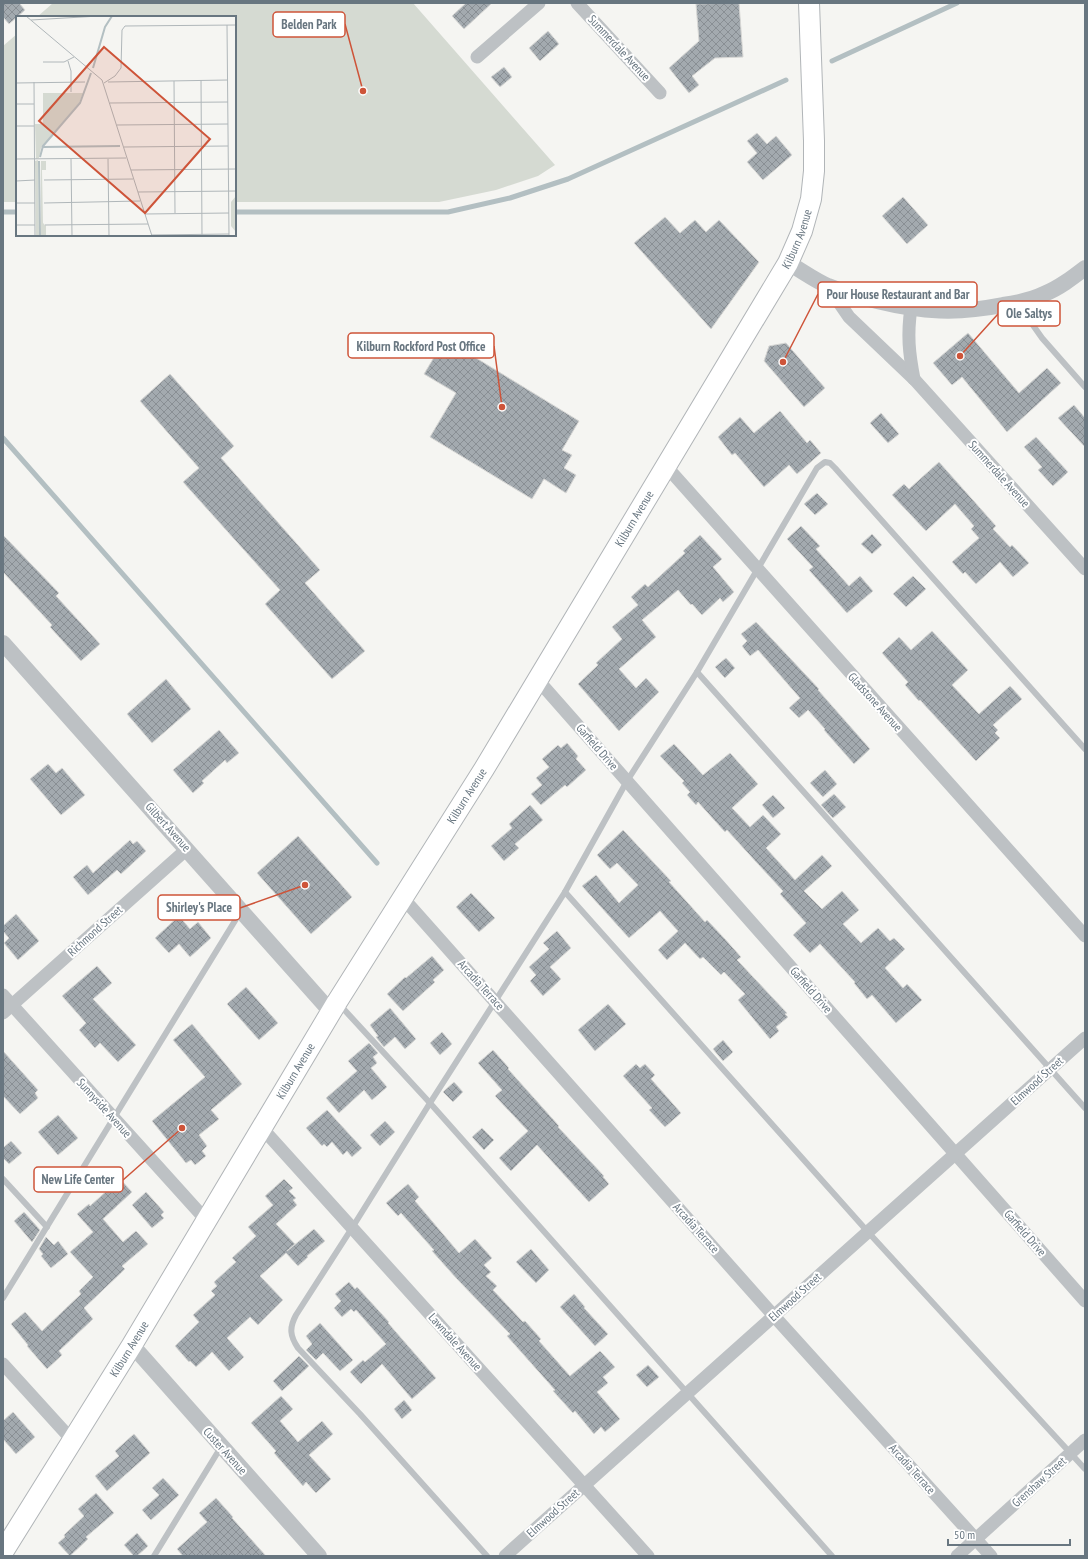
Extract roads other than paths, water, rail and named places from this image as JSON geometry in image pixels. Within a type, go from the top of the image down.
[{"type":"main road","name":"Kilburn Avenue","points":[[3,1552],[132,1345],[334,1007],[484,769],[788,263],[802,231],[811,199],[814,171],[809,3]]},
{"type":"street","points":[[477,57],[539,3]]},
{"type":"street","name":"Summerdale Avenue","points":[[577,3],[660,93]]},
{"type":"street","points":[[788,263],[827,285],[859,296],[911,308],[932,311],[983,309],[1017,303],[1044,294],[1068,281],[1085,268]]},
{"type":"street","name":"Summerdale Avenue","points":[[827,285],[849,317],[914,379],[1085,569]]},
{"type":"street","name":"Summerdale Avenue","points":[[911,308],[908,326],[908,351],[914,379]]},
{"type":"street","name":"Gladstone Avenue","points":[[666,466],[1085,936]]},
{"type":"street","name":"Gilbert Avenue","points":[[3,643],[241,910],[334,1007]]},
{"type":"street","name":"Garfield Drive","points":[[537,679],[1085,1301]]},
{"type":"street","name":"Richmond Street","points":[[8,1009],[187,849]]},
{"type":"street","name":"Arcadia Terrace","points":[[403,898],[774,1316],[991,1556]]},
{"type":"street","name":"Sunnyside Avenue","points":[[3,995],[8,1009],[113,1118],[206,1220]]},
{"type":"street","name":"Elmwood Street","points":[[506,1556],[1085,1038]]},
{"type":"street","name":"Lawndale Avenue","points":[[262,1128],[648,1556]]},
{"type":"street","name":"Custer Avenue","points":[[132,1345],[319,1556]]},
{"type":"street","points":[[3,1364],[72,1440]]},
{"type":"street","name":"Grenshaw Street","points":[[957,1556],[1085,1440]]},
{"type":"lane","points":[[1017,303],[1042,338],[1085,387]]},
{"type":"lane","points":[[487,1556],[360,1414],[298,1348],[291,1336],[292,1324],[296,1315],[565,892],[627,781],[697,672],[758,570],[813,473],[822,463],[830,464],[1085,748]]},
{"type":"lane","points":[[697,672],[1085,1108]]},
{"type":"lane","points":[[565,892],[868,1232],[1085,1469]]},
{"type":"lane","points":[[3,1298],[241,910]]},
{"type":"lane","points":[[334,1007],[430,1103],[832,1556]]},
{"type":"lane","points":[[3,1178],[47,1227]]},
{"type":"lane","points":[[154,1556],[221,1447]]},
{"type":"waterway","points":[[832,61],[957,3]]},
{"type":"waterway","points":[[236,212],[448,212],[510,198],[568,179],[786,80]]},
{"type":"waterway","points":[[3,212],[16,212]]},
{"type":"waterway","points":[[3,438],[377,863]]},
{"type":"place","name":"Belden Park","points":[[363,91]]},
{"type":"place","name":"Ole Saltys","points":[[960,356]]},
{"type":"place","name":"Pour House Restaurant and Bar","points":[[783,362]]},
{"type":"place","name":"Kilburn Rockford Post Office","points":[[502,407]]},
{"type":"place","name":"Shirley's Place","points":[[305,885]]},
{"type":"place","name":"New Life Center","points":[[182,1128]]}]
